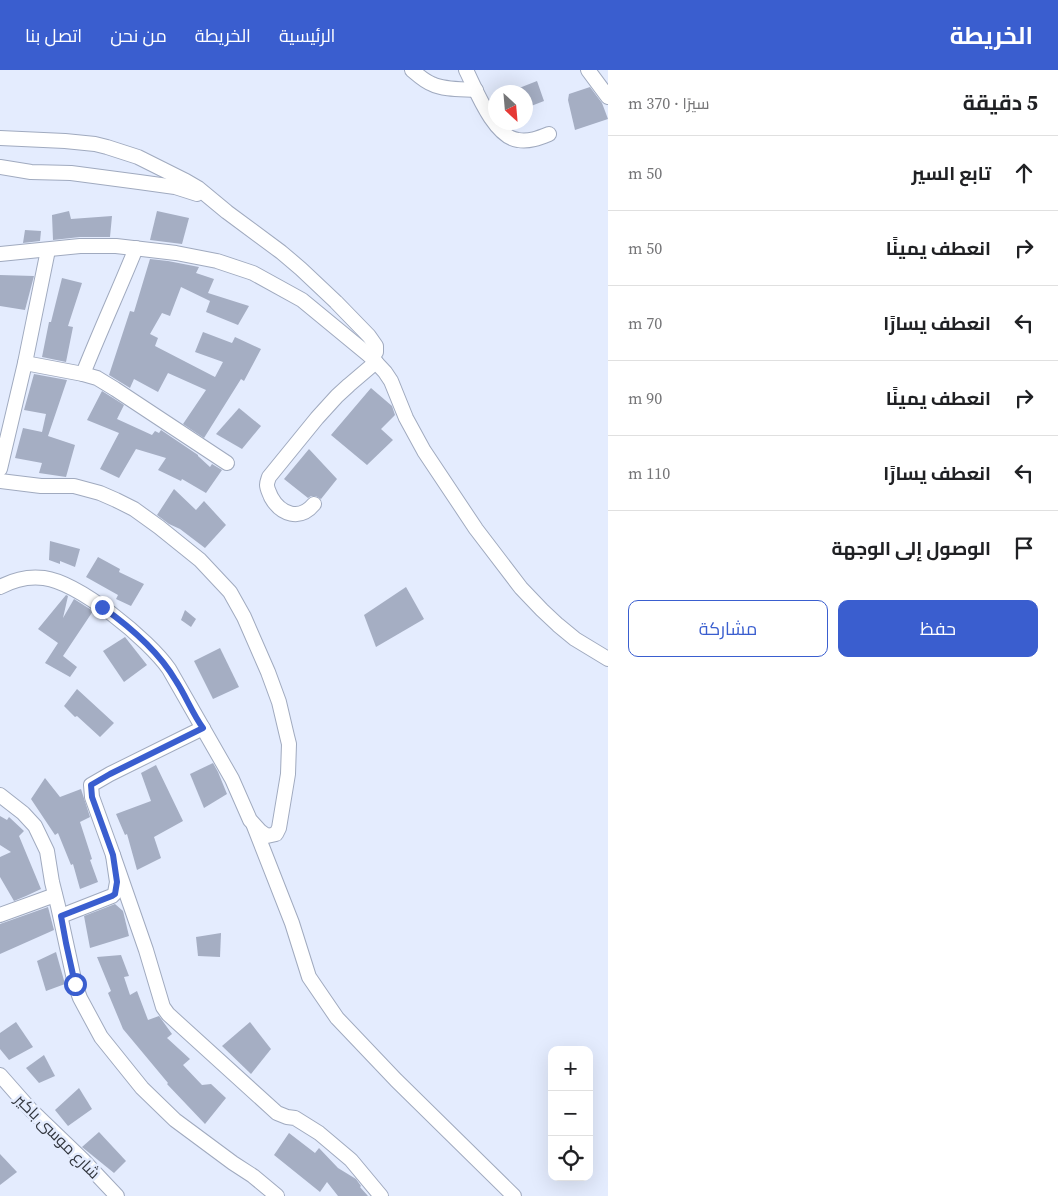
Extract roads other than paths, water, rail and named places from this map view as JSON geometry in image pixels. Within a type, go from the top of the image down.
[{"type":"street","points":[[412,70],[431,84],[439,87],[476,90]]},
{"type":"street","points":[[466,70],[488,113],[498,128],[511,138],[518,140],[528,140],[549,134]]},
{"type":"street","points":[[588,70],[608,97]]},
{"type":"street","points":[[0,138],[95,144],[138,157],[186,181],[198,188],[211,200],[281,252],[316,282],[374,343],[377,349],[373,359],[317,418],[269,477],[267,486],[270,495],[275,503],[286,512],[302,514],[314,504]]},
{"type":"street","points":[[0,167],[31,172],[71,173],[175,187],[211,200]]},
{"type":"street","points":[[0,254],[80,246],[116,246],[200,257],[236,266],[253,273],[302,300],[373,359],[385,372],[391,381],[406,418],[424,451],[476,529],[508,571],[537,605],[558,625],[575,639],[608,659]]},
{"type":"street","points":[[83,374],[136,248]]},
{"type":"street","points":[[0,469],[25,363],[48,250]]},
{"type":"street","points":[[25,363],[97,378],[227,463]]},
{"type":"street","points":[[0,480],[41,486],[74,486],[100,493],[116,500],[134,509],[200,560],[230,592],[244,617],[268,672],[278,702],[288,744],[288,774],[279,828],[276,834],[267,836],[250,820],[232,779],[177,681],[156,653],[116,617],[77,590],[50,579],[36,577],[21,579],[0,587]]},
{"type":"street","points":[[203,728],[91,785],[92,797],[146,950],[163,1007],[168,1014],[277,1113],[295,1118],[319,1133],[351,1160],[381,1196]]},
{"type":"street","points":[[0,795],[34,826],[47,851],[72,972],[80,998],[96,1030],[142,1088],[175,1120],[253,1176],[277,1196]]},
{"type":"street","points":[[254,825],[292,923],[308,977],[338,1018],[389,1073],[514,1196]]},
{"type":"street","points":[[61,916],[115,894],[117,882],[113,855]]},
{"type":"street","points":[[0,915],[55,895]]},
{"type":"street","name":"شارع موسى باكير","points":[[0,1075],[30,1109],[117,1196]]}]
